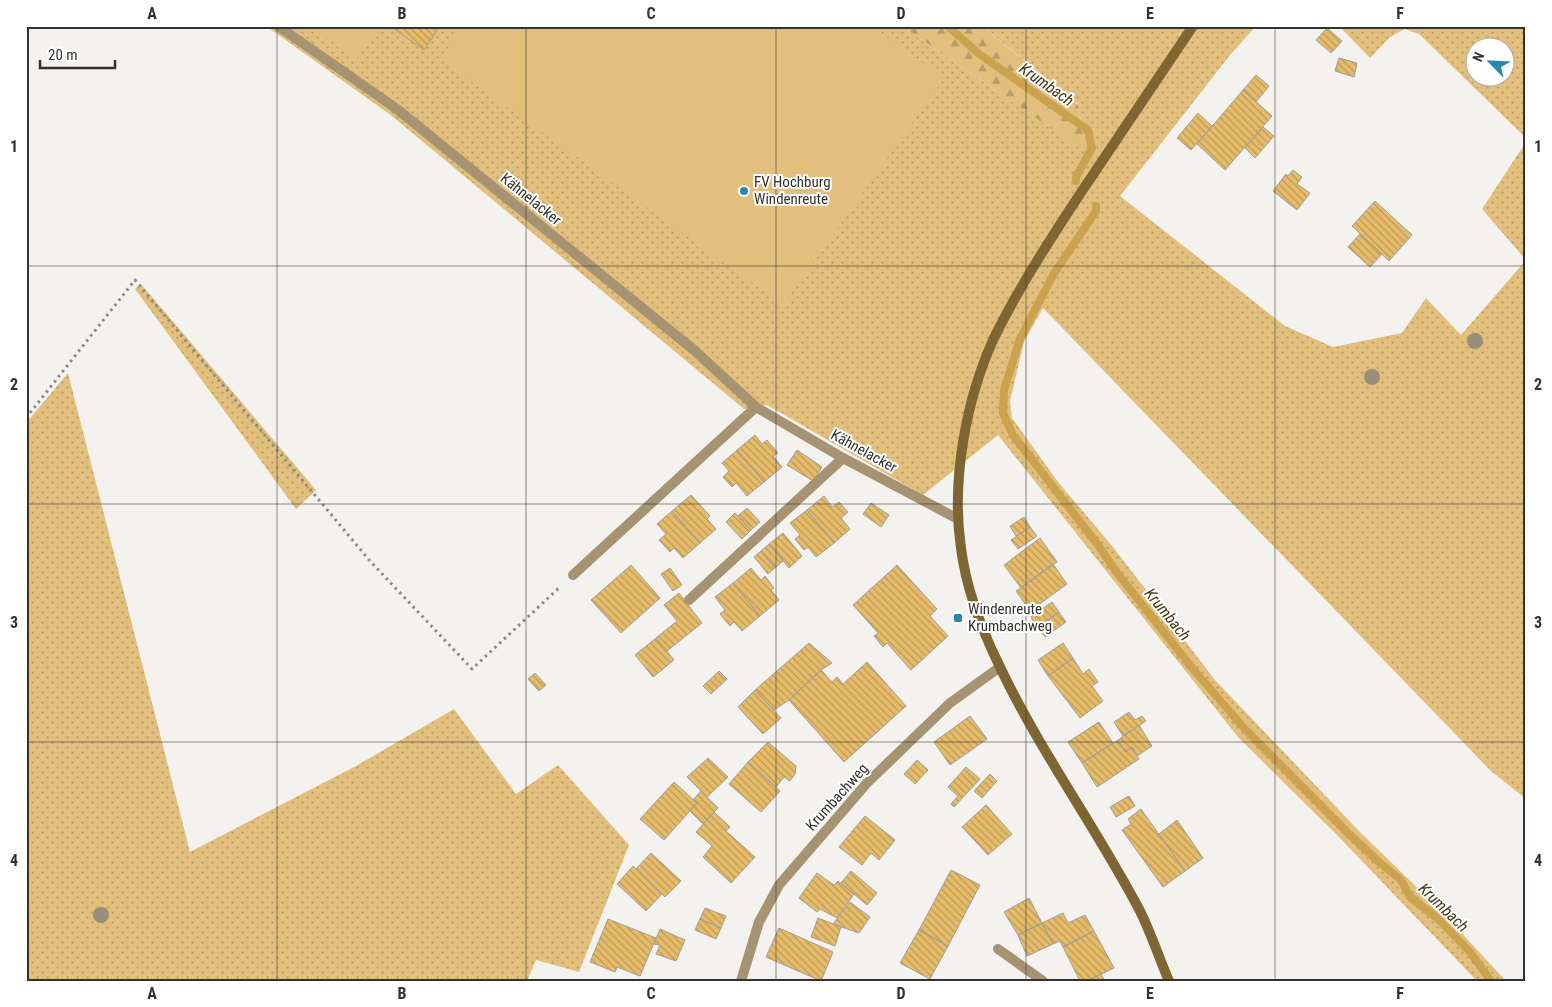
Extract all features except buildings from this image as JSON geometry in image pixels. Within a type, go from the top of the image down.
[{"type":"street","name":"Kähnelacker","points":[[278,26],[396,109],[694,350],[756,407],[843,458],[958,518]]},
{"type":"street","points":[[1168,981],[1140,913],[1038,737],[1000,667],[980,623],[961,549],[958,518],[960,467],[964,432],[976,388],[993,340],[1019,291],[1065,216],[1193,26]]},
{"type":"street","points":[[573,575],[756,407]]},
{"type":"street","points":[[689,600],[843,458]]},
{"type":"street","name":"Krumbachweg","points":[[741,981],[759,922],[779,885],[867,783],[950,703],[1000,667]]},
{"type":"street","points":[[998,949],[1042,981]]},
{"type":"path","points":[[26,418],[135,280],[370,561],[472,669],[573,575]]},
{"type":"green space","points":[[266,26],[902,26],[1086,152],[1078,104],[982,26],[1256,26],[1230,55],[1120,196],[1285,326],[1333,347],[1402,333],[1426,298],[1461,335],[1526,260],[1526,799],[1491,771],[1043,308],[1024,342],[1010,401],[1012,418],[1058,482],[1113,547],[1215,680],[1359,831],[1442,912],[1506,981],[1477,981],[1339,837],[1238,737],[998,435],[923,495],[767,405],[744,409],[392,116]]},
{"type":"green space","points":[[310,26],[380,26],[357,59]]},
{"type":"green space","name":"FV Hochburg Windenreute","points":[[463,26],[871,26],[944,78],[783,305],[440,59]]},
{"type":"green space","points":[[902,26],[982,26],[1078,105],[1087,153]]},
{"type":"green space","points":[[1339,26],[1526,26],[1526,138],[1475,88],[1514,88],[1514,38],[1464,38],[1464,78],[1419,34],[1405,29],[1390,37],[1370,58]]},
{"type":"green space","points":[[1526,142],[1526,260],[1482,209]]},
{"type":"green space","points":[[141,284],[316,490],[296,509],[135,289]]},
{"type":"green space","points":[[68,373],[190,852],[356,766],[454,709],[516,794],[558,765],[629,845],[579,972],[536,960],[527,981],[26,981],[26,423]]},
{"type":"waterway","name":"Krumbach","points":[[948,26],[979,54],[1088,130],[1092,148],[1076,177],[1076,181]]},
{"type":"waterway","name":"Krumbach","points":[[1096,206],[1096,211],[1053,275],[1020,339],[1004,390],[1003,413],[1013,435],[1098,545],[1118,574],[1193,669],[1244,728],[1350,835],[1401,880],[1410,897],[1437,918],[1470,952],[1491,981]]},
{"type":"place","name":"FV Hochburg Windenreute","points":[[744,191]]},
{"type":"place","name":"Windenreute Krumbachweg","points":[[958,618]]}]
